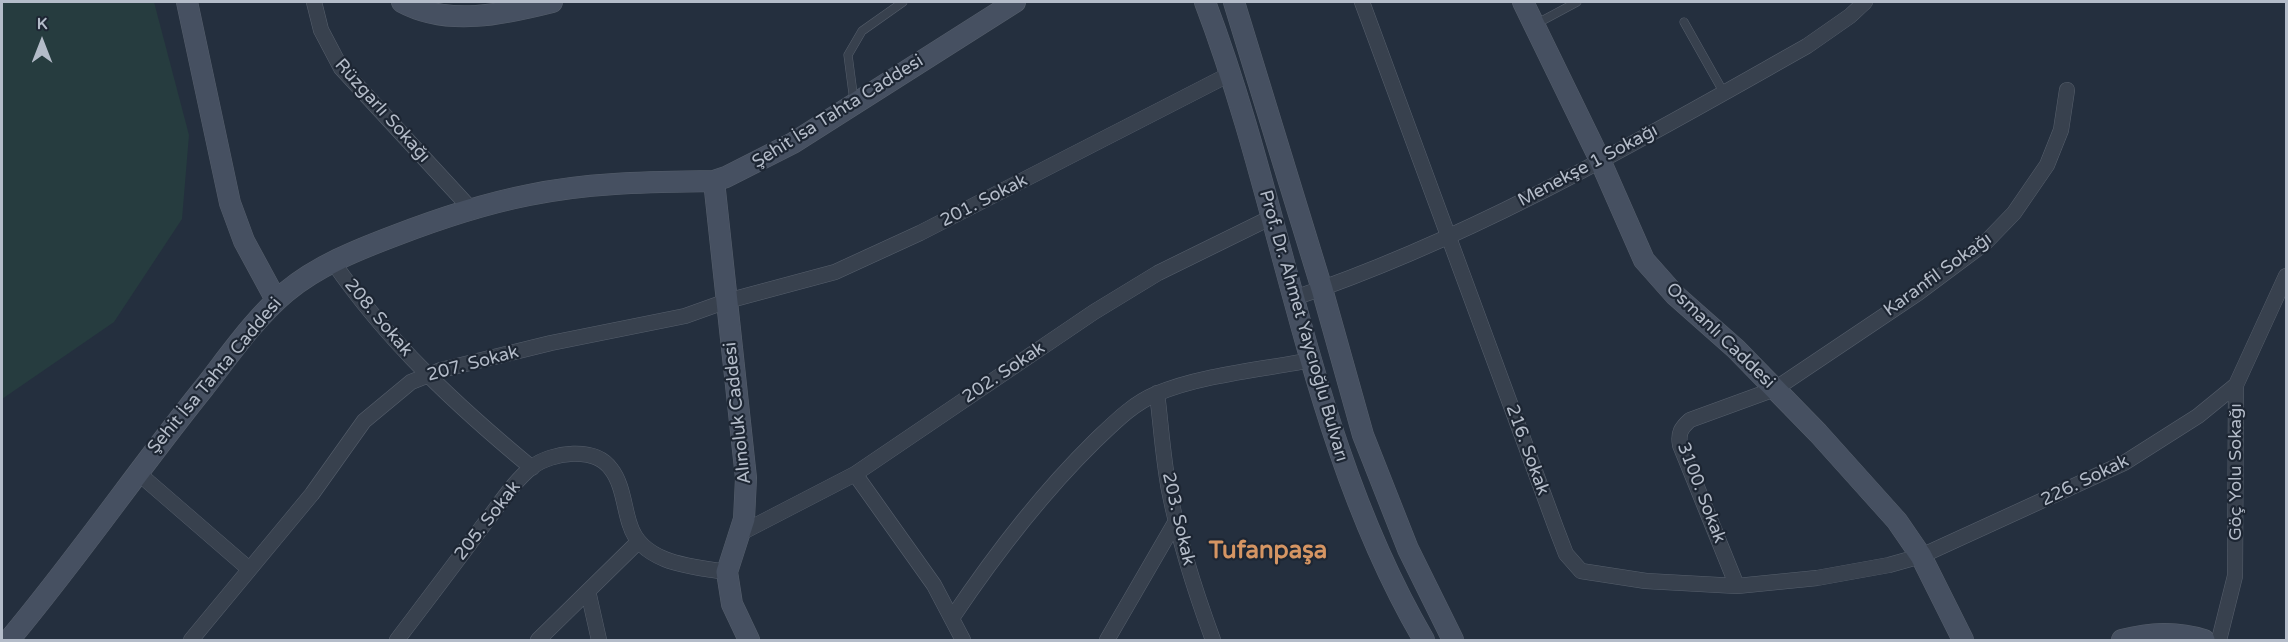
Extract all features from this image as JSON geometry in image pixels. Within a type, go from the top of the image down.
[{"type":"street","points":[[187,2],[230,203],[244,241],[276,300]]},
{"type":"street","name":"Rüzgarlı Sokağı","points":[[314,2],[321,30],[341,68],[471,209]]},
{"type":"street","points":[[402,2],[436,14],[475,16],[552,2]]},
{"type":"street","name":"Şehit İsa Tahta Caddesi","points":[[9,640],[136,472],[276,300],[303,280],[333,262],[386,239],[471,209],[570,188],[645,182],[714,181],[751,166],[855,104],[1015,2]]},
{"type":"street","name":"Prof. Dr. Ahmet Yaycıoğlu Bulvarı","points":[[1205,2],[1230,74],[1336,445],[1360,508],[1400,596],[1424,640]]},
{"type":"street","name":"Prof. Dr. Ahmet Yaycıoğlu Bulvarı","points":[[1234,2],[1370,455],[1428,592],[1453,640]]},
{"type":"street","name":"216. Sokak","points":[[1362,2],[1552,518],[1566,554],[1581,571],[1690,586],[1737,586],[1857,572],[1921,556]]},
{"type":"street","name":"Osmanlı Caddesi","points":[[1523,2],[1600,160],[1644,260],[1675,295],[1736,349],[1775,389],[1858,476],[1897,521],[1921,556],[1962,640]]},
{"type":"street","name":"Menekşe 1 Sokağı","points":[[1294,298],[1322,289],[1449,237],[1600,160],[1807,46],[1832,30],[1865,2]]},
{"type":"street","name":"201. Sokak","points":[[727,301],[800,283],[874,256],[1230,74]]},
{"type":"street","name":"Karanfil Sokağı","points":[[1775,389],[1970,256],[2002,228],[2048,165],[2061,130],[2067,90]]},
{"type":"street","name":"Alınoluk Caddesi","points":[[714,181],[746,478],[744,519],[727,572],[732,604],[749,640]]},
{"type":"street","name":"202. Sokak","points":[[739,534],[855,474],[1132,288],[1181,260],[1272,217]]},
{"type":"street","name":"208. Sokak","points":[[333,262],[362,303],[427,375],[461,409],[532,468]]},
{"type":"street","name":"Göç Yolu Sokağı","points":[[2219,640],[2235,576],[2236,384],[2277,301],[2286,276]]},
{"type":"street","name":"207. Sokak","points":[[191,640],[312,494],[364,421],[396,393],[427,375],[550,343],[674,318],[727,301]]},
{"type":"street","points":[[952,618],[998,552],[1055,483],[1118,419],[1137,404],[1157,393],[1312,360]]},
{"type":"street","name":"226. Sokak","points":[[1921,556],[2124,463],[2189,423],[2236,384]]},
{"type":"street","name":"3100. Sokak","points":[[1737,586],[1678,436],[1682,427],[1690,420],[1775,389]]},
{"type":"street","name":"203. Sokak","points":[[1157,393],[1169,488],[1176,521],[1185,558],[1213,640]]},
{"type":"street","name":"205. Sokak","points":[[397,640],[517,482],[546,459],[587,454],[603,459],[613,470],[630,528],[638,542]]},
{"type":"street","points":[[136,472],[249,568]]},
{"type":"street","points":[[855,474],[934,585],[963,640]]},
{"type":"street","points":[[1107,640],[1176,521]]},
{"type":"street","points":[[538,640],[638,542],[650,552],[683,566],[727,572]]},
{"type":"street","points":[[588,591],[599,640]]},
{"type":"street","points":[[2122,640],[2174,634],[2204,640]]},
{"type":"lane","points":[[855,104],[848,55],[862,31],[903,2]]},
{"type":"lane","points":[[1535,25],[1577,2]]},
{"type":"lane","points":[[1684,22],[1724,93]]},
{"type":"green space","points":[[2,2],[154,2],[189,135],[182,219],[114,322],[2,399]]},
{"type":"district","name":"Tufanpaşa","points":[[1268,552]]}]
